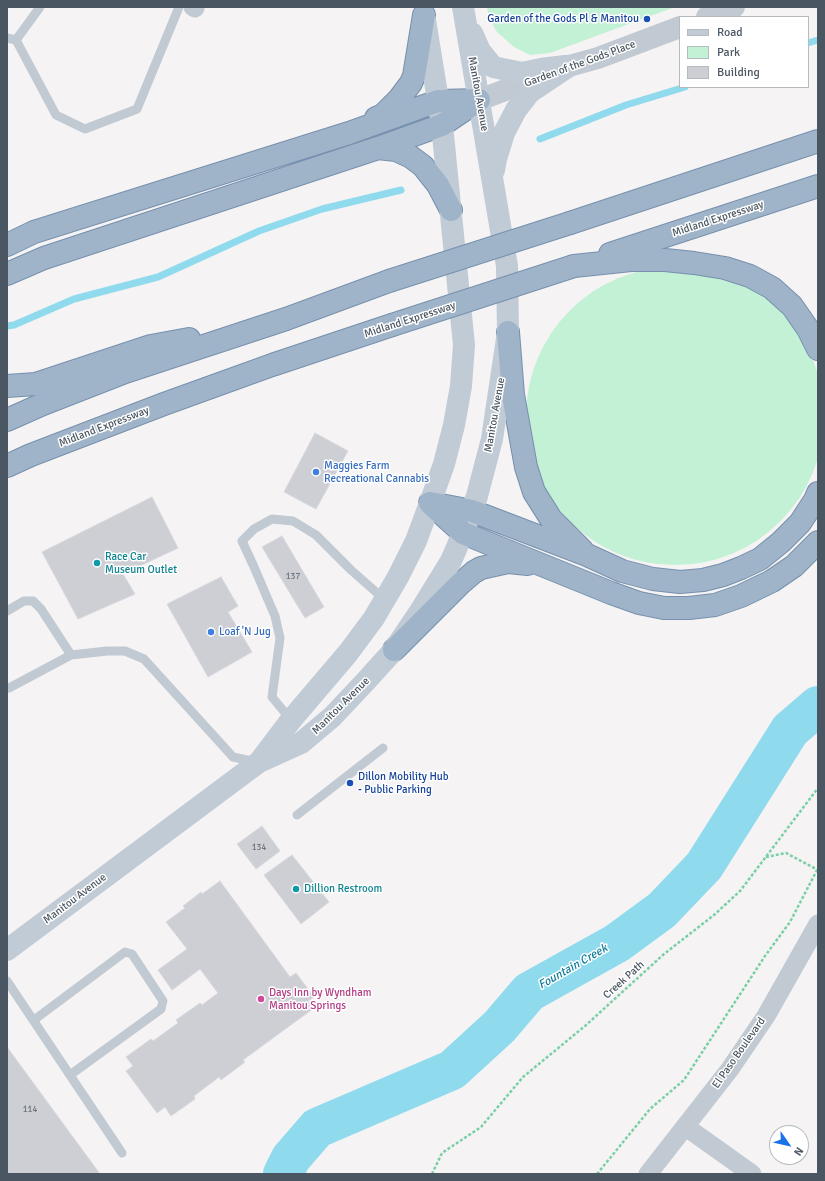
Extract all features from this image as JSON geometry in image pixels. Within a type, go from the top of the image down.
[{"type":"highway","points":[[349,133],[383,115],[399,99],[411,83],[414,76],[423,11]]},
{"type":"highway","points":[[7,245],[34,232],[349,133],[438,102],[479,100]]},
{"type":"highway","points":[[7,274],[44,258],[378,148],[442,124],[479,100]]},
{"type":"highway","points":[[7,420],[43,404],[125,372],[286,319],[389,281],[818,142]]},
{"type":"highway","points":[[378,148],[396,150],[411,157],[423,166],[438,185],[451,210]]},
{"type":"highway","name":"Midland Expressway","points":[[7,466],[31,455],[164,404],[272,365],[818,186]]},
{"type":"highway","points":[[574,266],[631,260],[665,260],[725,268],[750,276],[772,288],[792,306],[808,329],[818,349]]},
{"type":"highway","points":[[7,386],[36,384],[151,346],[286,319]]},
{"type":"highway","points":[[508,332],[513,395],[526,467],[534,492],[551,519],[587,555]]},
{"type":"highway","points":[[430,503],[472,510],[587,555],[622,571],[653,579],[680,582],[703,580],[723,575],[760,559],[781,542],[800,523],[818,493]]},
{"type":"highway","points":[[430,503],[463,534],[639,603],[664,608],[690,608],[715,604],[741,596],[772,581],[794,566],[818,542]]},
{"type":"highway","points":[[394,650],[460,584],[481,568],[508,562],[543,566]]},
{"type":"main road","points":[[463,10],[480,51],[493,67],[522,72],[569,66]]},
{"type":"main road","name":"Manitou Avenue","points":[[7,950],[259,762],[301,743],[332,717],[394,650],[451,561],[472,510],[492,439],[508,332],[507,266],[463,10]]},
{"type":"main road","name":"Manitou Avenue","points":[[259,762],[291,720],[348,653],[374,618],[398,578],[416,541],[430,503],[444,464],[454,425],[461,386],[464,345],[442,124],[423,11]]},
{"type":"main road","points":[[492,179],[496,158],[504,133],[516,110],[530,92],[569,66]]},
{"type":"street","points":[[710,16],[734,7]]},
{"type":"street","name":"Garden of the Gods Place","points":[[479,100],[569,66],[598,58],[679,27]]},
{"type":"street","name":"El Paso Boulevard","points":[[648,1174],[730,1069],[766,1016],[818,924]]},
{"type":"street","points":[[686,1127],[752,1174]]},
{"type":"lane","points":[[40,7],[12,39],[56,115],[85,129],[137,109],[189,7]]},
{"type":"lane","points":[[291,720],[272,697],[280,638],[275,616],[242,541],[254,529],[272,519],[293,522],[316,535],[351,570],[385,600]]},
{"type":"lane","points":[[7,610],[24,601],[32,601],[41,609],[71,655]]},
{"type":"lane","points":[[7,688],[71,655],[107,651],[125,651],[144,659],[233,757],[259,762]]},
{"type":"lane","points":[[297,815],[383,748]]},
{"type":"lane","points":[[34,1020],[125,952],[132,954],[163,1001],[161,1010],[70,1075]]},
{"type":"lane","points":[[7,981],[122,1153]]},
{"type":"path","name":"Creek Path","points":[[432,1174],[442,1153],[481,1127],[524,1077],[586,1026],[664,954],[714,916],[740,891],[818,788]]},
{"type":"path","points":[[597,1174],[650,1109],[684,1080],[764,956],[790,922],[817,870],[786,853],[766,857]]},
{"type":"green space","points":[[487,7],[675,7],[550,53],[530,55],[514,47],[497,32],[489,18]]},
{"type":"green space","points":[[675,267],[704,270],[732,278],[758,292],[770,301],[790,321],[799,333],[813,359],[821,387],[824,416],[821,445],[813,473],[799,499],[790,511],[770,531],[758,540],[732,554],[704,562],[675,565],[646,562],[618,554],[592,540],[580,531],[560,511],[551,499],[537,473],[529,445],[526,416],[529,387],[537,359],[551,333],[560,321],[580,301],[592,292],[618,278],[646,270]]},
{"type":"building","name":"Maggies Farm Recreational Cannabis","points":[[315,433],[348,451],[316,509],[284,492]]},
{"type":"building","name":"Race Car Museum Outlet","points":[[152,497],[178,548],[123,574],[135,594],[78,619],[42,552]]},
{"type":"building","name":"Loaf 'N Jug","points":[[282,536],[324,607],[305,618],[262,547]]},
{"type":"building","name":"Loaf 'N Jug","points":[[221,577],[238,606],[228,612],[252,652],[208,677],[167,604]]},
{"type":"building","points":[[262,826],[280,851],[256,869],[237,844]]},
{"type":"building","name":"Dillion Restroom","points":[[292,855],[329,902],[301,924],[264,875]]},
{"type":"building","name":"Days Inn by Wyndham Manitou Springs","points":[[220,881],[290,977],[296,973],[314,997],[308,1001],[314,1008],[243,1060],[245,1062],[221,1080],[219,1077],[194,1096],[195,1099],[171,1116],[165,1107],[157,1113],[126,1071],[133,1066],[126,1057],[151,1039],[153,1041],[178,1023],[176,1020],[200,1003],[202,1005],[218,993],[200,969],[172,990],[158,970],[187,949],[166,922],[185,908],[183,906],[201,892],[202,894]]},
{"type":"building","points":[[7,1047],[100,1174],[7,1174]]},
{"type":"waterway","points":[[809,43],[818,40]]},
{"type":"waterway","points":[[540,139],[626,105],[682,88]]},
{"type":"waterway","points":[[7,326],[14,325],[74,299],[158,277],[259,231],[322,209],[401,190]]},
{"type":"waterway","name":"Fountain Creek","points":[[283,1174],[291,1158],[317,1128],[452,1070],[499,1027],[529,992],[617,943],[662,910],[704,866],[790,730],[818,706]]},
{"type":"place","name":"Garden of the Gods Pl & Manitou","points":[[647,19]]},
{"type":"place","name":"Maggies Farm Recreational Cannabis","points":[[316,472]]},
{"type":"place","name":"Race Car Museum Outlet","points":[[97,563]]},
{"type":"place","name":"Loaf 'N Jug","points":[[211,632]]},
{"type":"place","name":"Dillon Mobility Hub - Public Parking","points":[[350,783]]},
{"type":"place","name":"Dillion Restroom","points":[[296,889]]},
{"type":"place","name":"Days Inn by Wyndham Manitou Springs","points":[[261,999]]}]
